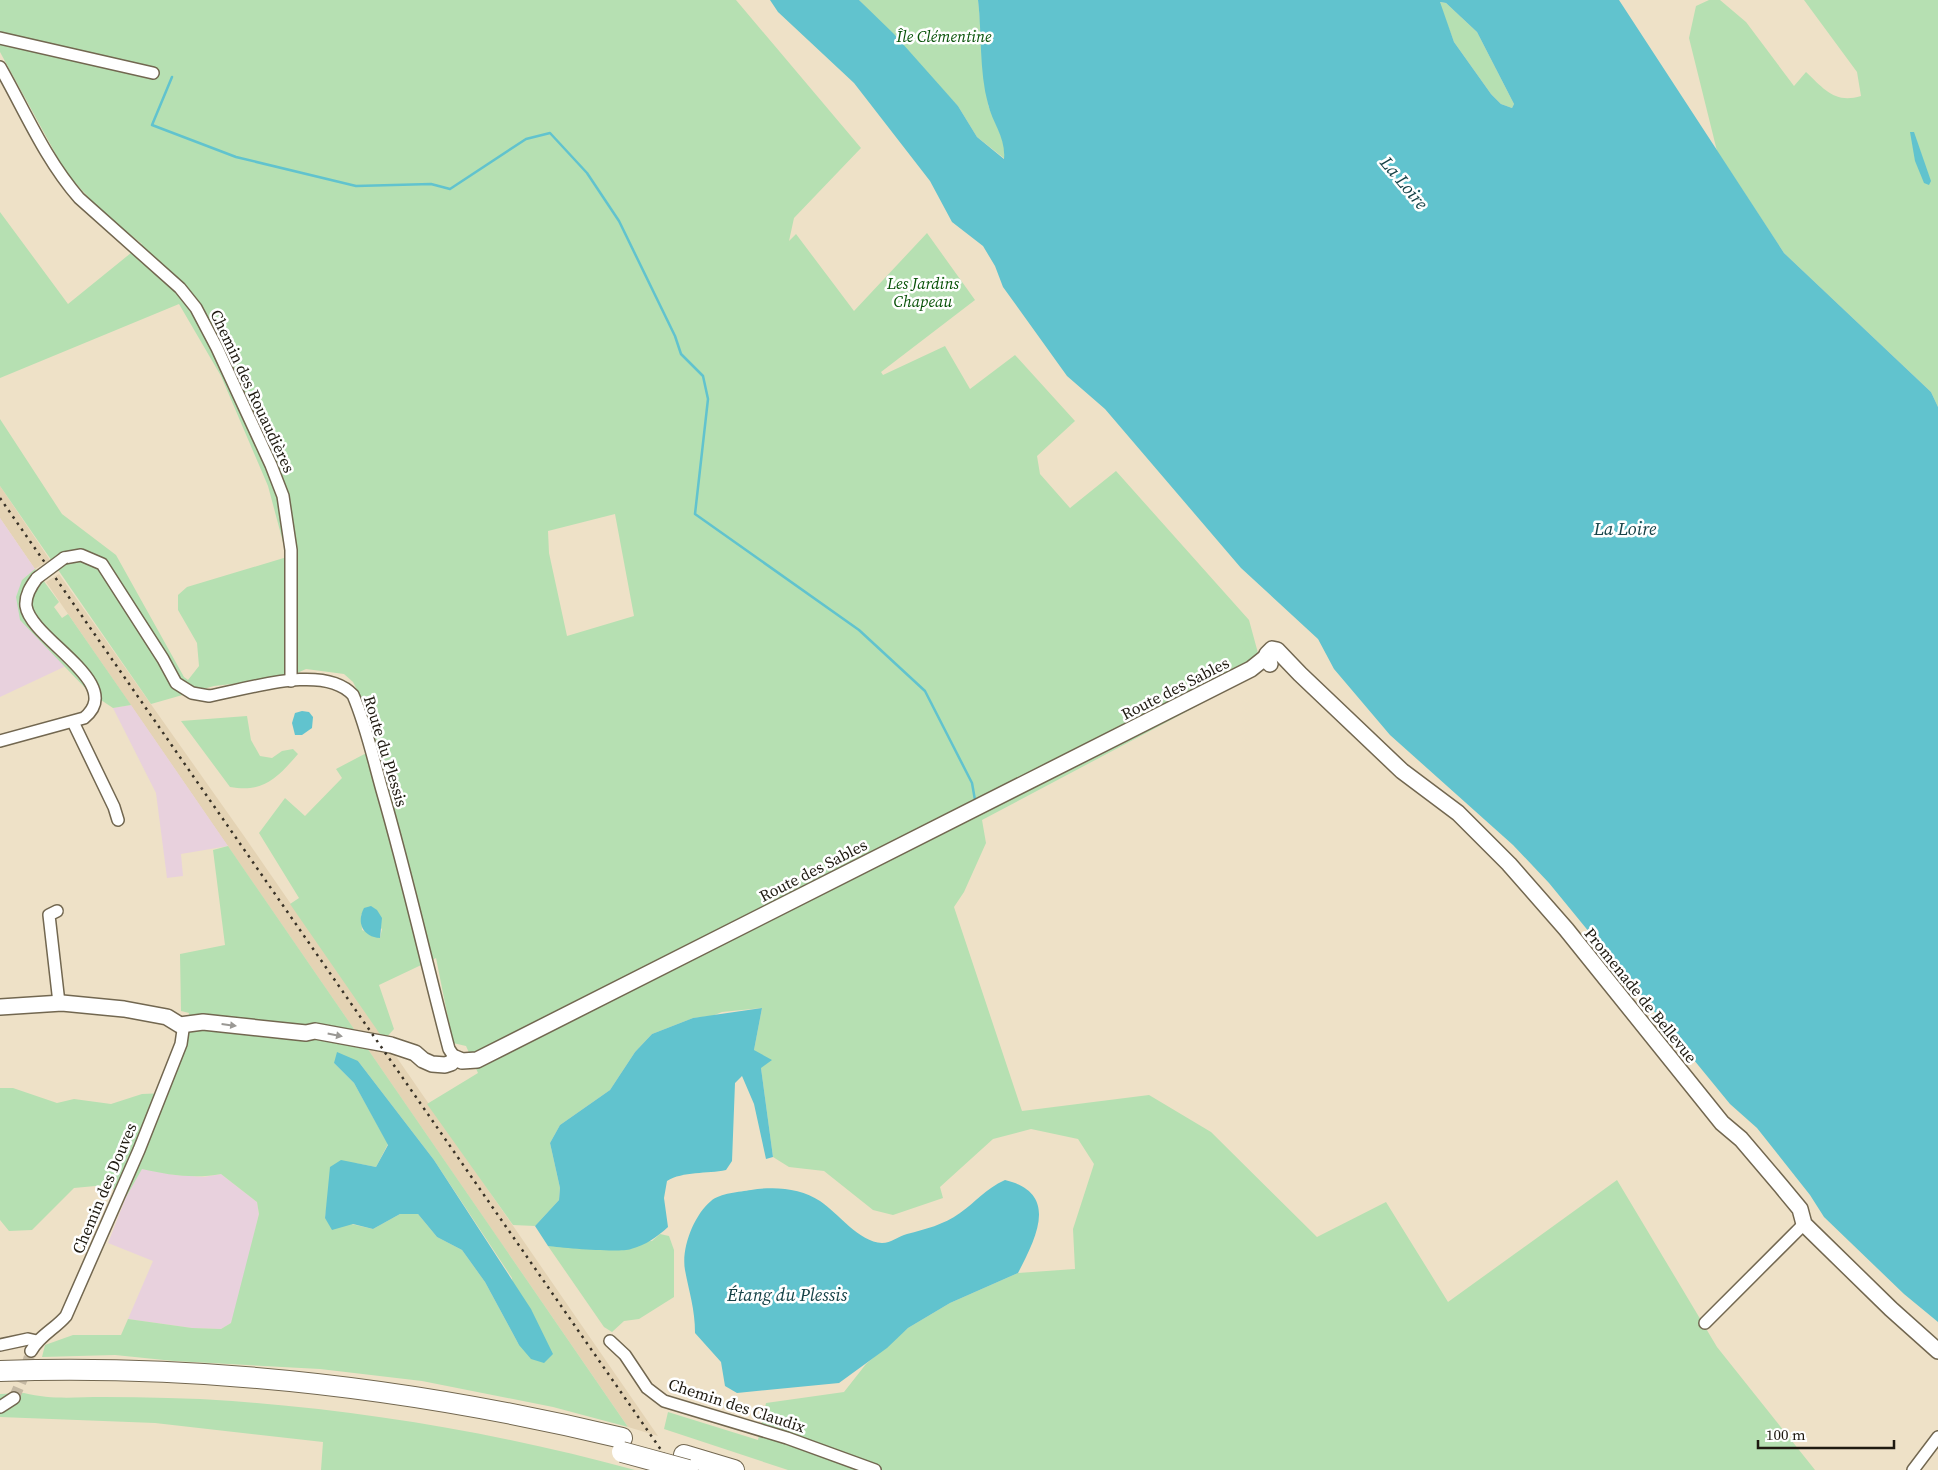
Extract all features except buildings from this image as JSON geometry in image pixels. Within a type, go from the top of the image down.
[{"type":"highway","points":[[0,1371],[153,1371],[293,1380],[453,1402],[686,1462],[734,1470]]},
{"type":"highway","points":[[7,1391],[162,1385],[313,1396],[453,1416],[622,1445]]},
{"type":"street","points":[[0,38],[153,72]]},
{"type":"street","name":"Chemin des Rouaudières","points":[[0,67],[50,160],[64,181],[79,198],[180,288],[196,308],[217,348],[271,465],[283,496],[290,550],[291,680]]},
{"type":"street","name":"Route du Plessis","points":[[72,722],[84,718],[92,711],[96,696],[92,685],[81,670],[34,622],[28,612],[27,596],[37,578],[64,558],[81,555],[90,557],[102,564],[163,659],[176,683],[183,690],[201,696],[209,696],[310,678],[330,680],[346,687],[358,705],[394,834],[409,897],[415,909],[419,937],[449,1049],[455,1058]]},
{"type":"street","name":"Route des Sables","points":[[180,1024],[203,1022],[306,1033],[315,1031],[391,1045],[415,1053],[423,1060],[432,1064],[445,1065],[451,1063],[455,1058],[462,1061],[477,1060],[1251,669],[1274,661]]},
{"type":"street","name":"Promenade de Bellevue","points":[[1274,661],[1300,674],[1402,771],[1458,813],[1509,864],[1566,930],[1722,1123],[1741,1138],[1781,1186],[1800,1210],[1804,1224],[1891,1309],[1938,1351]]},
{"type":"street","points":[[0,741],[72,722],[114,807],[118,820]]},
{"type":"street","points":[[57,911],[49,915],[59,1003]]},
{"type":"street","points":[[0,1008],[59,1003],[124,1009],[167,1017],[180,1024]]},
{"type":"street","name":"Chemin des Douves","points":[[31,1351],[37,1341],[58,1326],[66,1316],[139,1150],[181,1044],[183,1030],[180,1024]]},
{"type":"street","points":[[1705,1323],[1804,1224]]},
{"type":"street","points":[[0,1345],[28,1339],[37,1341]]},
{"type":"street","name":"Chemin des Claudix","points":[[610,1341],[625,1355],[647,1388],[664,1401],[787,1438],[875,1470]]},
{"type":"street","points":[[0,1407],[7,1391]]},
{"type":"street","points":[[1912,1470],[1938,1437]]},
{"type":"shaded area","points":[[0,486],[50,560],[35,569],[0,518]]},
{"type":"shaded area","points":[[0,518],[35,569],[22,580],[20,620],[66,666],[0,697]]},
{"type":"shaded area","points":[[59,574],[244,836],[658,1436],[628,1427],[46,582]]},
{"type":"shaded area","points":[[131,705],[228,846],[181,854],[183,876],[167,878],[156,793],[113,708]]},
{"type":"shaded area","points":[[142,1169],[175,1175],[204,1177],[221,1174],[257,1202],[259,1214],[236,1309],[231,1323],[221,1329],[192,1328],[128,1319],[153,1261],[108,1243],[126,1197]]},
{"type":"green space","name":"Les Jardins Chapeau","points":[[0,0],[736,0],[861,148],[794,218],[789,241],[796,234],[854,311],[927,233],[975,300],[881,372],[883,375],[945,346],[970,389],[1015,355],[1075,421],[1037,456],[1040,474],[1070,508],[1116,471],[1249,620],[1258,653],[1250,678],[982,820],[986,843],[964,892],[954,907],[1022,1111],[1149,1095],[1211,1132],[1317,1237],[1386,1202],[1448,1302],[1617,1180],[1717,1347],[1815,1470],[788,1470],[664,1429],[668,1412],[758,1440],[766,1403],[844,1392],[866,1364],[908,1328],[950,1303],[1018,1273],[1075,1269],[1073,1229],[1094,1164],[1078,1139],[1031,1129],[993,1139],[940,1187],[943,1198],[893,1215],[873,1210],[824,1171],[789,1167],[773,1157],[761,1068],[754,1050],[762,1008],[722,1012],[712,1016],[693,1018],[652,1034],[635,1052],[610,1090],[560,1125],[550,1143],[560,1188],[559,1200],[535,1226],[513,1225],[427,1104],[478,1073],[466,1046],[453,1043],[436,958],[379,985],[394,1029],[384,1040],[290,904],[299,898],[259,833],[285,798],[305,816],[342,778],[336,769],[374,749],[364,704],[353,682],[344,674],[306,669],[286,678],[214,686],[151,704],[0,486],[0,419],[62,514],[116,555],[184,677],[188,680],[199,666],[197,643],[178,610],[178,595],[187,587],[287,557],[268,486],[221,376],[179,304],[0,378],[0,212],[68,304],[142,244],[104,214],[66,173],[0,52]],"holes":[[[615,514],[634,616],[567,636],[549,553],[548,531]],[[361,914],[382,929],[380,938],[362,930]]]},
{"type":"green space","name":"Île Clémentine","points":[[859,0],[978,0],[988,105],[1004,143],[1005,159],[977,137],[958,106]]},
{"type":"green space","points":[[1709,0],[1720,0],[1746,22],[1794,86],[1806,72],[1830,93],[1844,98],[1852,98],[1861,96],[1857,72],[1804,0],[1938,0],[1938,407],[1931,392],[1784,253],[1717,151],[1689,38],[1696,6]]},
{"type":"green space","points":[[1439,2],[1446,3],[1477,32],[1514,104],[1512,108],[1501,104],[1491,94],[1454,42]]},
{"type":"green space","points":[[35,569],[59,602],[54,607],[62,618],[68,614],[131,705],[113,708],[89,692],[20,620],[16,597],[22,580]]},
{"type":"green space","points":[[247,716],[251,740],[260,756],[272,758],[282,751],[293,749],[298,754],[276,777],[261,786],[252,788],[230,787],[181,721]]},
{"type":"green space","points":[[228,846],[628,1427],[553,1407],[422,1381],[320,1369],[174,1361],[115,1355],[42,1357],[45,1345],[73,1335],[121,1335],[128,1319],[192,1328],[221,1329],[231,1323],[259,1214],[257,1202],[221,1174],[182,1176],[142,1169],[126,1197],[106,1185],[74,1188],[32,1230],[9,1231],[0,1220],[0,1088],[13,1088],[57,1103],[74,1099],[111,1104],[142,1094],[166,1093],[185,1041],[189,1013],[181,1011],[180,954],[225,945],[213,850]],"holes":[[[358,1061],[434,1160],[512,1278],[519,1345],[485,1282],[462,1250],[437,1237],[418,1214],[400,1214],[373,1229],[325,1218],[327,1204],[355,1163],[376,1167],[388,1144],[354,1083],[334,1063]]]},
{"type":"green space","points":[[660,1234],[669,1236],[674,1250],[674,1297],[639,1319],[624,1321],[612,1332],[604,1327],[548,1246],[652,1241]]},
{"type":"green space","points":[[24,1393],[54,1397],[184,1398],[283,1405],[334,1411],[486,1435],[536,1445],[635,1470],[321,1470],[323,1442],[155,1423],[0,1417],[0,1394]]},
{"type":"water","name":"La Loire","points":[[770,0],[859,0],[894,34],[958,106],[977,137],[1004,159],[1003,144],[990,111],[985,91],[978,0],[1619,0],[1784,253],[1931,392],[1938,407],[1938,1322],[1904,1294],[1824,1217],[1810,1195],[1757,1128],[1730,1104],[1549,883],[1513,845],[1390,735],[1334,669],[1318,639],[1241,568],[1105,409],[1067,376],[1003,287],[995,266],[983,246],[952,222],[930,181],[854,83],[778,12]],"holes":[[[1440,2],[1446,3],[1477,32],[1514,104],[1512,108],[1501,104],[1491,94],[1454,42]]]},
{"type":"water","points":[[1910,132],[1914,132],[1931,181],[1929,185],[1924,183],[1915,161]]},
{"type":"water","points":[[309,712],[313,717],[312,728],[302,735],[295,735],[292,723],[295,713]]},
{"type":"water","points":[[371,906],[377,910],[382,918],[380,938],[369,935],[361,924],[364,908]]},
{"type":"water","points":[[762,1008],[754,1050],[772,1060],[761,1068],[773,1157],[766,1159],[754,1104],[742,1076],[735,1083],[732,1161],[726,1170],[688,1174],[667,1181],[664,1198],[668,1227],[664,1231],[646,1243],[625,1250],[591,1250],[548,1246],[535,1226],[559,1200],[560,1188],[550,1143],[560,1125],[610,1090],[635,1052],[652,1034],[693,1018]]},
{"type":"water","points":[[337,1052],[358,1061],[434,1160],[531,1309],[553,1354],[544,1363],[531,1359],[519,1345],[485,1282],[462,1250],[437,1237],[418,1214],[400,1214],[373,1229],[353,1224],[332,1230],[325,1218],[330,1167],[341,1160],[376,1167],[388,1145],[354,1083],[334,1063]]},
{"type":"water","name":"Étang du Plessis","points":[[1005,1180],[1022,1186],[1033,1195],[1038,1206],[1039,1218],[1036,1232],[1018,1273],[950,1303],[908,1328],[887,1348],[839,1383],[737,1393],[725,1386],[721,1362],[695,1333],[693,1308],[684,1261],[687,1242],[694,1223],[705,1207],[715,1198],[736,1192],[760,1189],[778,1188],[804,1193],[827,1206],[865,1238],[882,1243],[947,1221],[966,1209],[992,1187]]},
{"type":"waterway","points":[[172,77],[152,125],[236,157],[356,186],[431,184],[450,189],[526,139],[550,133],[587,173],[619,221],[675,336],[681,354],[703,376],[708,399],[695,514],[859,630],[925,691],[972,783],[975,800]]},
{"type":"tunnel","points":[[14,1398],[24,1375],[31,1351]]},
{"type":"railway","points":[[0,498],[675,1470]]}]
